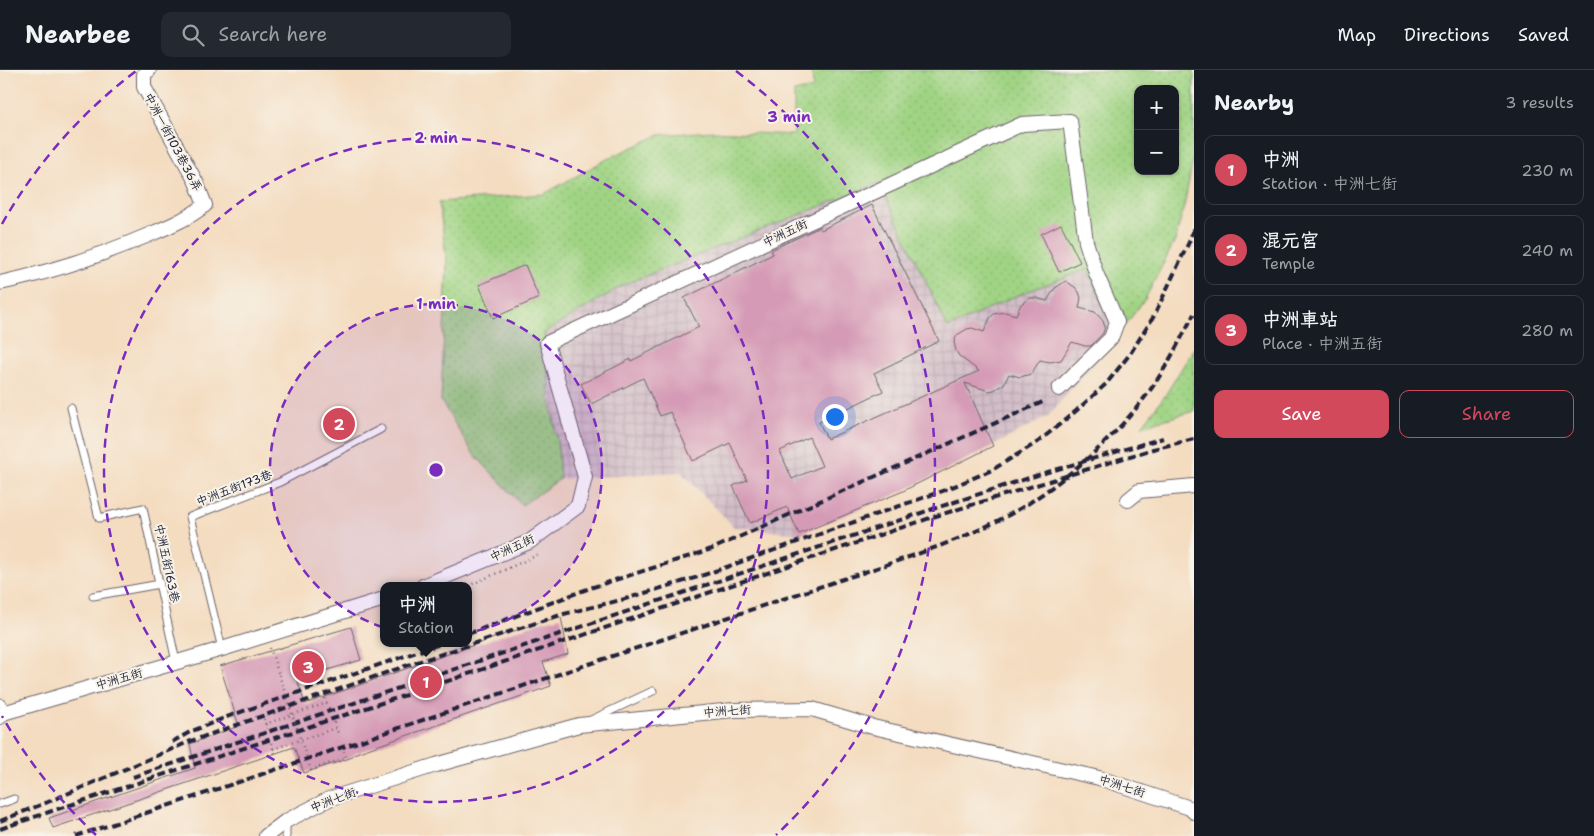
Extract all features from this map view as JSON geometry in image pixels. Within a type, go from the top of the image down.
[{"type":"street","name":"中洲一街103巷36弄","points":[[0,283],[107,253],[178,222],[205,205],[196,182],[144,87],[144,74],[148,70]]},
{"type":"street","name":"中洲五街","points":[[433,582],[529,542],[578,506],[585,477],[547,343],[1022,124],[1070,121],[1086,242],[1096,273],[1117,322],[1111,338],[1059,389]]},
{"type":"street","points":[[1128,500],[1139,491],[1194,486]]},
{"type":"street","name":"中洲五街","points":[[3,710],[222,649],[380,600]]},
{"type":"street","name":"中洲七街","points":[[266,836],[286,821],[329,799],[579,725],[734,710],[812,709],[873,726],[1099,778],[1190,808],[1194,812]]},
{"type":"lane","name":"中洲五街163巷","points":[[71,408],[99,518],[143,508],[176,662]]},
{"type":"lane","name":"中洲五街173巷","points":[[222,649],[190,517],[280,482],[381,429]]},
{"type":"lane","points":[[93,596],[160,584]]},
{"type":"lane","points":[[579,725],[653,691]]},
{"type":"lane","points":[[0,804],[14,799]]},
{"type":"lane","points":[[286,821],[286,836]]},
{"type":"path","points":[[272,653],[311,770],[346,758],[344,751]]},
{"type":"path","points":[[326,698],[329,708]]},
{"type":"path","points":[[265,724],[327,702]]},
{"type":"path","points":[[264,719],[267,729]]},
{"type":"path","points":[[334,722],[338,733]]},
{"type":"path","points":[[273,749],[336,728]]},
{"type":"path","points":[[271,743],[275,754]]},
{"type":"shaded area","points":[[879,183],[948,327],[1013,297],[1087,269],[1117,336],[1048,416],[901,492],[799,534],[734,527],[681,472],[560,479],[544,334],[623,285]]},
{"type":"green space","points":[[812,70],[1194,70],[1194,154],[1175,241],[1145,299],[1117,336],[1087,269],[1013,297],[948,328],[879,183],[623,285],[544,333],[560,479],[522,505],[473,453],[441,401],[447,264],[439,202],[544,194],[607,159],[659,135],[713,131],[794,135],[794,92],[813,88]]},
{"type":"green space","points":[[1194,348],[1194,411],[1142,426],[1166,394]]},
{"type":"building","points":[[872,205],[939,341],[874,373],[883,391],[819,422],[827,439],[979,371],[959,356],[954,342],[957,335],[972,328],[984,332],[990,318],[994,314],[1005,312],[1016,315],[1021,304],[1030,298],[1047,301],[1055,288],[1066,281],[1079,292],[1081,298],[1079,308],[1095,312],[1103,321],[1105,327],[1103,333],[1091,346],[1072,342],[1061,360],[1050,362],[1040,360],[1031,374],[1020,377],[1009,374],[1004,384],[994,390],[989,391],[965,383],[993,446],[901,492],[799,534],[787,507],[750,523],[733,486],[747,480],[730,443],[693,461],[670,412],[660,416],[643,378],[591,404],[581,384],[699,327],[684,298],[773,254],[771,250],[820,227],[821,230]],"holes":[[[809,437],[822,466],[792,479],[780,451]]]},
{"type":"building","points":[[1061,224],[1080,262],[1059,272],[1041,234]]},
{"type":"building","points":[[525,265],[539,298],[493,318],[479,285]]},
{"type":"building","points":[[561,617],[568,654],[543,662],[551,686],[356,753],[350,758],[304,773],[294,747],[53,828],[49,818],[195,768],[190,744],[239,726],[220,666],[351,627],[361,660],[297,679],[305,704],[540,622]]},
{"type":"railway","points":[[472,644],[560,615],[625,599],[698,577],[945,490],[992,470],[1038,442],[1106,384],[1130,354],[1154,316],[1194,228]]},
{"type":"railway","points":[[76,836],[859,574],[968,535],[1029,503],[1064,478],[1097,450],[1127,419],[1153,386],[1194,314]]},
{"type":"railway","points":[[472,632],[590,588],[712,549],[1045,401]]},
{"type":"railway","points":[[133,777],[933,509],[1041,474],[1163,438]]},
{"type":"railway","points":[[0,829],[421,690],[936,516],[1153,449],[1194,439]]},
{"type":"railway","points":[[172,742],[190,732],[232,715],[431,647]]},
{"type":"railway","points":[[0,821],[191,741],[463,647]]},
{"type":"place","name":"混元宮","points":[[339,424]]},
{"type":"place","name":"中洲車站","points":[[308,667]]},
{"type":"place","name":"中洲","points":[[426,682]]}]
